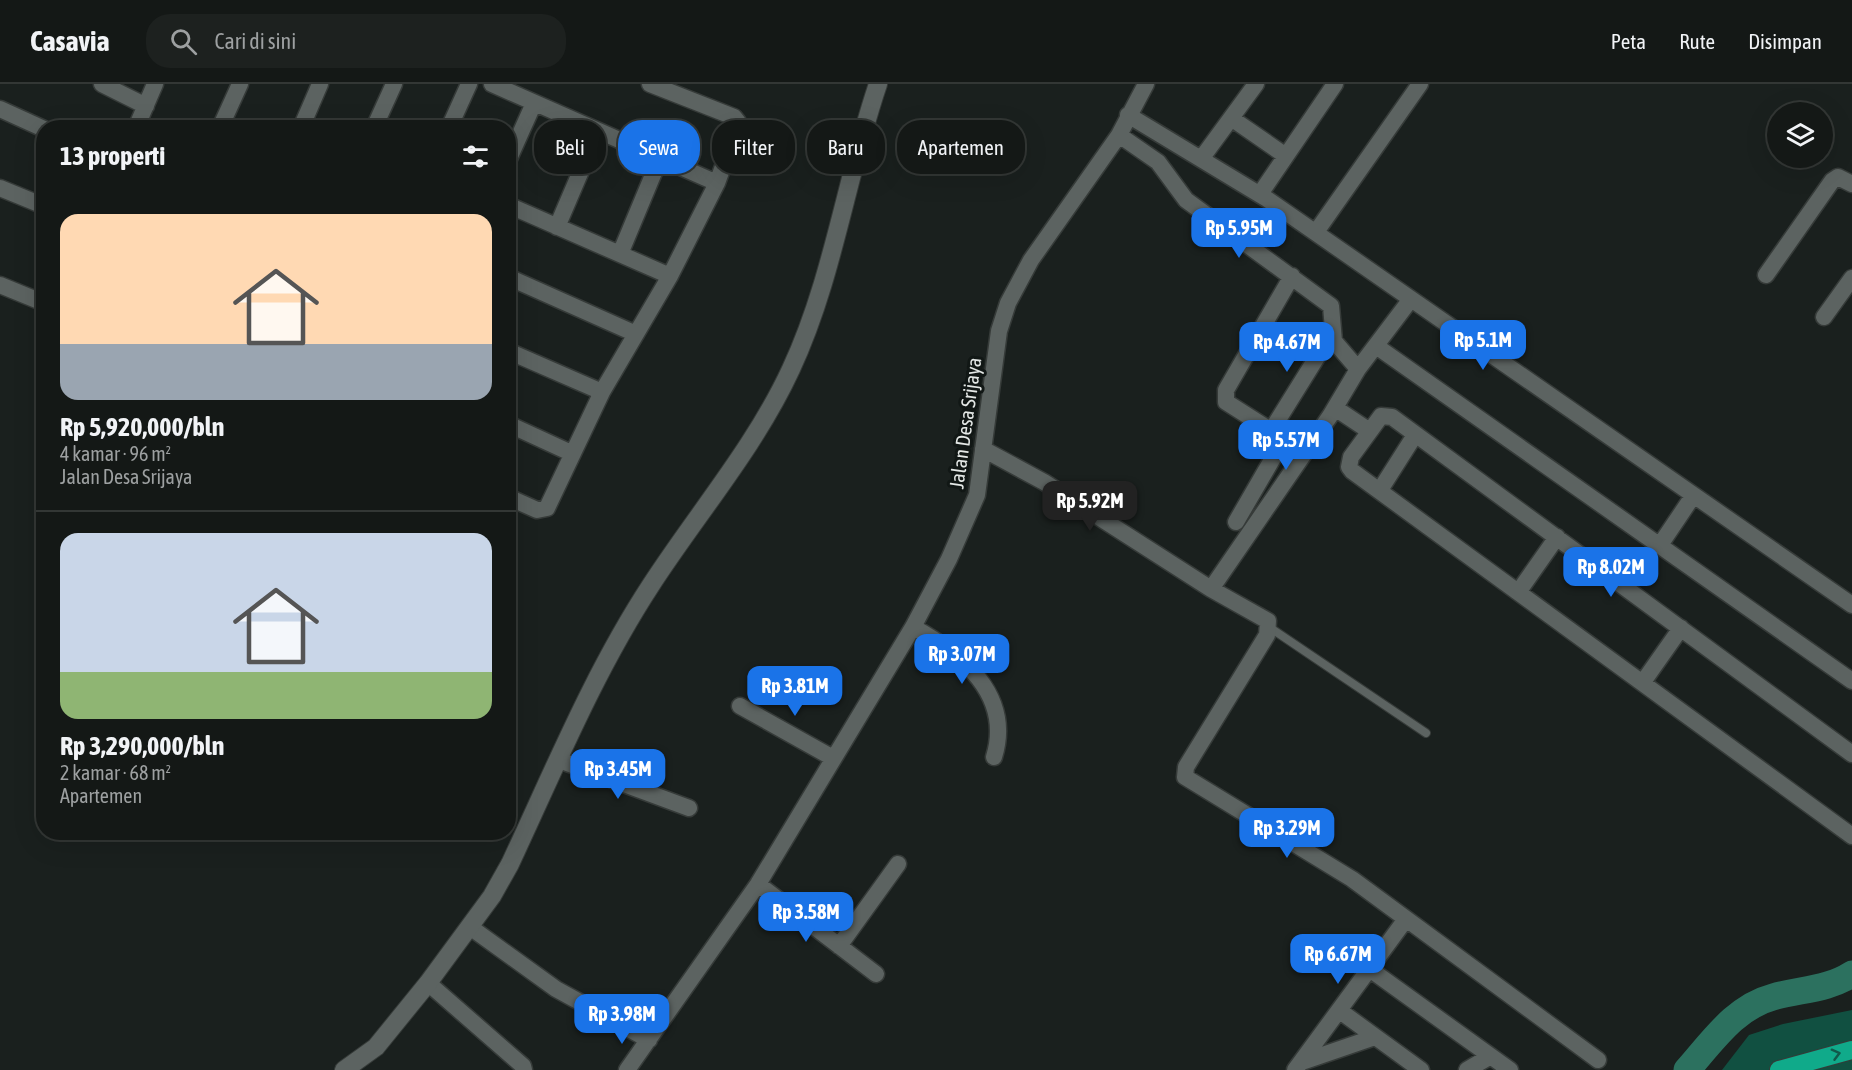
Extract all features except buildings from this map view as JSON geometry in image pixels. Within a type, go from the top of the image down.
[{"type":"highway","points":[[1779,1070],[1852,1050]]},
{"type":"street","points":[[102,84],[146,106]]},
{"type":"street","points":[[140,120],[155,84]]},
{"type":"street","points":[[224,120],[240,84]]},
{"type":"street","points":[[304,120],[320,84]]},
{"type":"street","points":[[378,120],[394,84]]},
{"type":"street","points":[[453,120],[469,84]]},
{"type":"street","points":[[492,84],[574,120]]},
{"type":"street","points":[[516,501],[537,510],[545,510],[603,392],[670,276],[717,183],[737,128],[736,119],[650,84]]},
{"type":"street","points":[[344,1070],[376,1047],[429,983],[470,927],[510,864],[620,635],[650,586],[748,443],[790,372],[815,309],[878,84]]},
{"type":"street","name":"Jalan Desa Srijaya","points":[[627,1070],[758,884],[913,627],[971,513],[977,495],[999,330],[1008,303],[1031,260],[1119,135],[1146,84]]},
{"type":"street","points":[[1202,159],[1256,84]]},
{"type":"street","points":[[1260,194],[1335,84]]},
{"type":"street","points":[[1316,232],[1420,84]]},
{"type":"street","points":[[516,143],[534,103]]},
{"type":"street","points":[[0,109],[36,125]]},
{"type":"street","points":[[1128,115],[1260,194],[1852,605]]},
{"type":"street","points":[[1231,118],[1286,156]]},
{"type":"street","points":[[1119,135],[1158,162],[1186,200],[1331,306],[1332,333],[1337,346],[1358,369]]},
{"type":"street","points":[[557,227],[579,174]]},
{"type":"street","points":[[620,254],[653,174]]},
{"type":"street","points":[[696,174],[717,183]]},
{"type":"street","points":[[1766,275],[1832,181],[1838,177],[1852,184]]},
{"type":"street","points":[[0,188],[36,203]]},
{"type":"street","points":[[516,209],[670,276]]},
{"type":"street","points":[[1236,522],[1284,439],[1226,402],[1226,390],[1292,276]]},
{"type":"street","points":[[1824,317],[1852,278]]},
{"type":"street","points":[[516,282],[636,334]]},
{"type":"street","points":[[0,285],[36,300]]},
{"type":"street","points":[[1211,590],[1333,412],[1358,369],[1411,299]]},
{"type":"street","points":[[1271,431],[1332,333]]},
{"type":"street","points":[[1376,346],[1852,681]]},
{"type":"street","points":[[516,354],[603,392]]},
{"type":"street","points":[[1333,412],[1366,434]]},
{"type":"street","points":[[1852,754],[1388,415],[1381,416],[1351,457],[1349,467],[1852,836]]},
{"type":"street","points":[[516,428],[572,453]]},
{"type":"street","points":[[1380,490],[1415,435]]},
{"type":"street","points":[[983,449],[1044,482],[1211,590],[1266,619],[1269,627],[1186,767],[1185,777],[1352,879],[1598,1060]]},
{"type":"street","points":[[1660,545],[1693,496]]},
{"type":"street","points":[[1519,591],[1557,537]]},
{"type":"street","points":[[913,627],[948,647],[974,672],[986,689],[998,720],[999,732],[994,757]]},
{"type":"street","points":[[1643,682],[1681,628]]},
{"type":"street","points":[[740,706],[833,758]]},
{"type":"street","points":[[559,760],[689,808]]},
{"type":"street","points":[[838,946],[898,864]]},
{"type":"street","points":[[758,884],[876,975]]},
{"type":"street","points":[[1298,1066],[1371,970],[1406,919]]},
{"type":"street","points":[[470,927],[556,990],[649,1040]]},
{"type":"street","points":[[1371,970],[1510,1070]]},
{"type":"street","points":[[429,983],[524,1070]]},
{"type":"street","points":[[1340,1011],[1421,1070]]},
{"type":"street","points":[[1298,1066],[1375,1037]]},
{"type":"street","points":[[1467,1070],[1489,1057]]},
{"type":"lane","points":[[1269,627],[1426,733]]},
{"type":"green space","points":[[1852,1010],[1852,1070],[1722,1070],[1749,1035],[1783,1024]]},
{"type":"waterway","points":[[1687,1070],[1725,1027],[1759,1002],[1833,983],[1852,974]]}]
